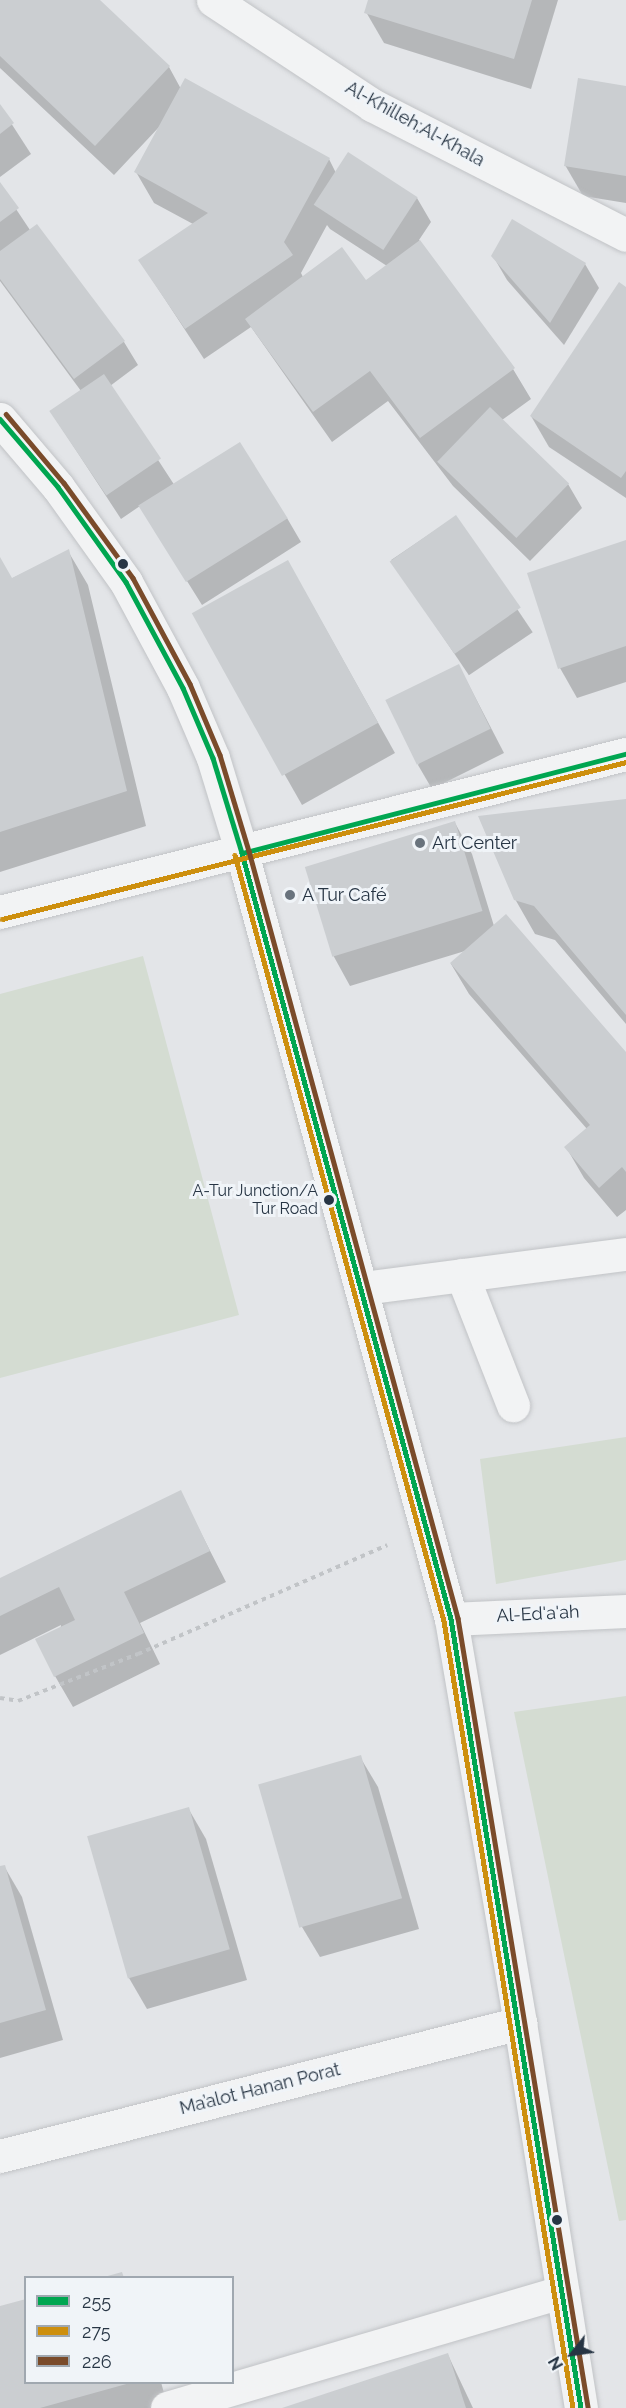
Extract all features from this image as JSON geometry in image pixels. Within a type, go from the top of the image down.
[{"type":"street","name":"Al-Khilleh;Al-Khala","points":[[213,0],[372,105],[626,235]]},
{"type":"street","points":[[0,419],[58,487],[126,582],[183,688],[213,758],[242,853],[363,1288],[451,1619],[520,2023],[581,2408]]},
{"type":"street","points":[[0,912],[242,853],[626,754]]},
{"type":"street","points":[[363,1288],[626,1254]]},
{"type":"street","points":[[462,1275],[513,1405]]},
{"type":"street","name":"Al-Ed'a'ah","points":[[451,1619],[626,1611]]},
{"type":"street","name":"Ma’alot Hanan Porat","points":[[0,2156],[520,2023]]},
{"type":"street","points":[[167,2408],[562,2292]]},
{"type":"path","points":[[0,1698],[18,1701],[138,1654],[427,1528]]},
{"type":"shaded area","points":[[143,956],[239,1315],[0,1378],[0,994]]},
{"type":"shaded area","points":[[626,1437],[626,1560],[496,1584],[480,1459]]},
{"type":"shaded area","points":[[626,1696],[626,2220],[619,2221],[514,1712]]},
{"type":"building","points":[[0,0],[100,0],[170,66],[95,146],[0,56]]},
{"type":"building","points":[[368,0],[532,0],[514,59],[364,13]]},
{"type":"building","points":[[185,78],[330,158],[284,242],[293,255],[185,329],[138,260],[208,213],[134,172]]},
{"type":"building","points":[[578,78],[626,86],[626,176],[564,166]]},
{"type":"building","points":[[0,104],[14,123],[0,134]]},
{"type":"building","points":[[348,152],[418,197],[383,250],[314,205]]},
{"type":"building","points":[[0,182],[19,208],[0,222]]},
{"type":"building","points":[[512,219],[586,263],[550,323],[491,256]]},
{"type":"building","points":[[37,224],[125,341],[74,379],[0,279],[0,251]]},
{"type":"building","points":[[420,240],[515,368],[420,438],[370,371],[313,412],[245,319],[342,247],[366,280]]},
{"type":"building","points":[[619,282],[626,287],[626,471],[621,478],[530,416]]},
{"type":"building","points":[[104,374],[161,459],[106,495],[49,411]]},
{"type":"building","points":[[490,407],[569,483],[516,538],[437,462]]},
{"type":"building","points":[[240,442],[288,518],[186,582],[138,506]]},
{"type":"building","points":[[456,515],[521,608],[454,654],[390,561]]},
{"type":"building","points":[[626,540],[626,646],[558,669],[527,573]]},
{"type":"building","points":[[69,549],[127,791],[0,832],[0,557],[12,578]]},
{"type":"building","points":[[288,560],[378,723],[282,776],[192,613]]},
{"type":"building","points":[[459,664],[491,729],[417,765],[385,700]]},
{"type":"building","points":[[626,799],[626,1015],[534,906],[514,900],[478,816]]},
{"type":"building","points":[[455,821],[482,911],[332,957],[305,867]]},
{"type":"building","points":[[506,914],[626,1052],[626,1172],[622,1167],[599,1188],[564,1147],[590,1125],[450,963]]},
{"type":"building","points":[[181,1490],[210,1551],[124,1592],[144,1633],[54,1677],[35,1639],[75,1620],[59,1587],[0,1616],[0,1578]]},
{"type":"building","points":[[361,1755],[402,1898],[299,1928],[258,1784]]},
{"type":"building","points":[[189,1807],[230,1949],[128,1978],[87,1836]]},
{"type":"building","points":[[5,1865],[46,2010],[0,2023],[0,1866]]},
{"type":"building","points":[[122,2272],[123,2276],[108,2276]]},
{"type":"building","points":[[24,2300],[24,2384],[126,2384],[40,2408],[0,2408],[0,2306]]},
{"type":"building","points":[[448,2353],[466,2408],[282,2408]]},
{"type":"transit line","name":"226","points":[[6,414],[64,483],[133,578],[190,684],[220,755],[249,851],[458,1618],[588,2407]]},
{"type":"transit line","name":"255","points":[[0,419],[58,487],[126,582],[183,688],[213,758],[242,853],[451,1619],[581,2408]]},
{"type":"transit line","name":"255","points":[[242,853],[626,754]]},
{"type":"transit line","name":"275","points":[[2,919],[626,762]]},
{"type":"transit line","name":"275","points":[[235,855],[444,1621],[573,2408]]},
{"type":"place","name":"Art Center","points":[[420,843]]},
{"type":"place","name":"A Tur Café","points":[[290,895]]},
{"type":"place","name":"A-Tur Junction/A Tur Road","points":[[329,1200]]}]
